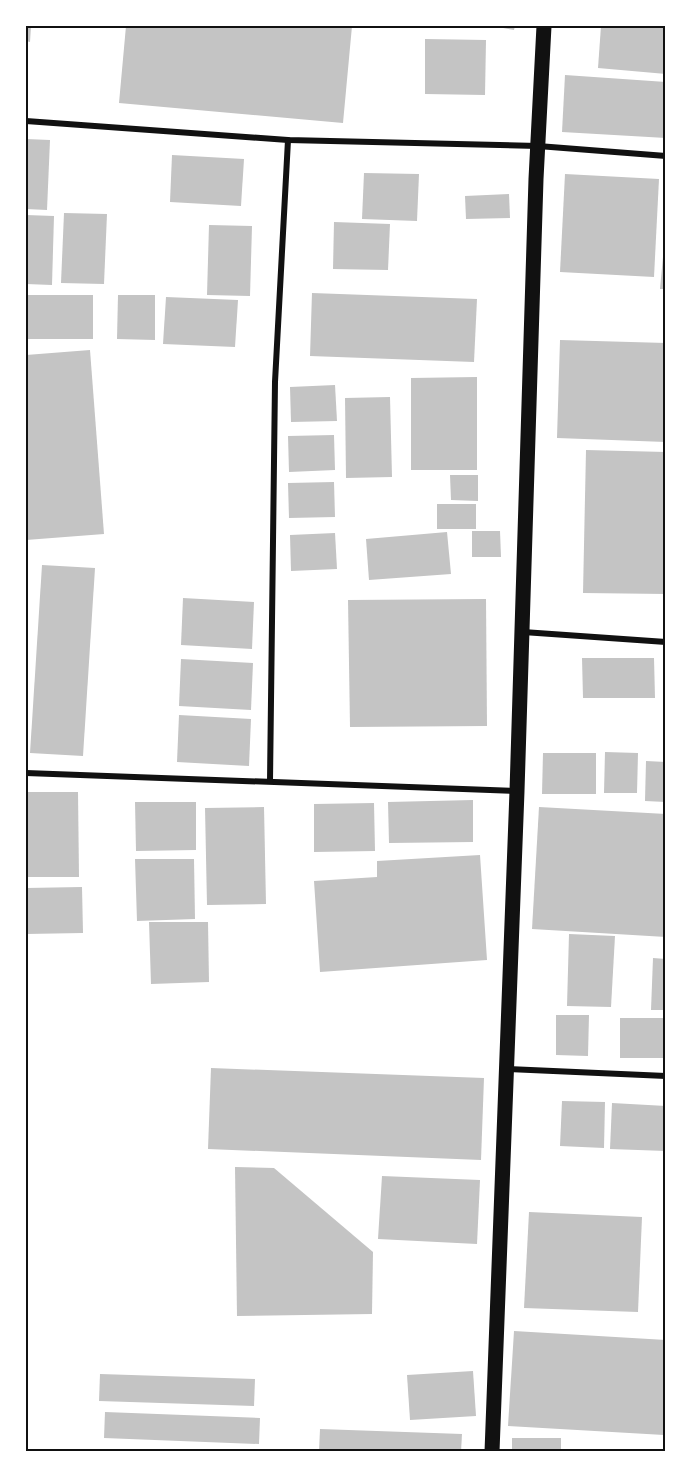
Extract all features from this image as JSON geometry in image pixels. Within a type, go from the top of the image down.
[{"type":"main road","points":[[492,1452],[544,26]]},
{"type":"street","points":[[26,121],[288,140],[538,146],[666,156]]},
{"type":"street","points":[[270,782],[275,382],[288,140]]},
{"type":"street","points":[[522,632],[666,642]]},
{"type":"street","points":[[26,773],[517,791]]},
{"type":"street","points":[[506,1069],[666,1076]]},
{"type":"building","points":[[26,26],[31,26],[30,42],[26,41]]},
{"type":"building","points":[[126,26],[352,26],[343,123],[119,103]]},
{"type":"building","points":[[492,26],[515,26],[514,30]]},
{"type":"building","points":[[601,26],[666,26],[666,74],[598,68]]},
{"type":"building","points":[[425,39],[486,40],[485,95],[425,94]]},
{"type":"building","points":[[565,75],[666,82],[666,138],[562,132]]},
{"type":"building","points":[[26,139],[50,140],[47,210],[26,209]]},
{"type":"building","points":[[172,155],[244,159],[241,206],[170,202]]},
{"type":"building","points":[[364,173],[419,174],[417,221],[362,219]]},
{"type":"building","points":[[565,174],[659,179],[654,277],[560,272]]},
{"type":"building","points":[[509,194],[510,218],[466,219],[465,196]]},
{"type":"building","points":[[64,213],[107,214],[104,284],[61,283]]},
{"type":"building","points":[[26,215],[54,216],[52,285],[26,284]]},
{"type":"building","points":[[334,222],[390,224],[388,270],[333,269]]},
{"type":"building","points":[[209,225],[252,226],[250,296],[207,295]]},
{"type":"building","points":[[664,246],[666,247],[666,289],[660,289]]},
{"type":"building","points":[[312,293],[477,299],[474,362],[310,356]]},
{"type":"building","points":[[26,295],[93,295],[93,339],[26,339]]},
{"type":"building","points":[[118,295],[155,295],[155,340],[117,339]]},
{"type":"building","points":[[166,297],[238,300],[235,347],[163,344]]},
{"type":"building","points":[[560,340],[666,343],[666,442],[557,438]]},
{"type":"building","points":[[90,350],[104,534],[26,540],[26,355]]},
{"type":"building","points":[[477,377],[477,470],[411,470],[411,378]]},
{"type":"building","points":[[335,385],[337,421],[291,422],[290,387]]},
{"type":"building","points":[[390,397],[392,477],[346,478],[345,398]]},
{"type":"building","points":[[334,435],[335,470],[289,472],[288,436]]},
{"type":"building","points":[[586,450],[666,452],[666,594],[583,593]]},
{"type":"building","points":[[450,475],[478,475],[478,501],[451,500]]},
{"type":"building","points":[[334,482],[335,517],[289,518],[288,483]]},
{"type":"building","points":[[437,504],[476,504],[476,529],[437,529]]},
{"type":"building","points":[[472,531],[500,531],[501,557],[472,557]]},
{"type":"building","points":[[447,532],[451,574],[369,580],[366,539]]},
{"type":"building","points":[[335,533],[337,569],[291,571],[290,535]]},
{"type":"building","points":[[42,565],[95,568],[83,756],[30,753]]},
{"type":"building","points":[[183,598],[254,602],[252,649],[181,645]]},
{"type":"building","points":[[486,599],[487,726],[350,727],[348,600]]},
{"type":"building","points":[[582,658],[654,658],[655,698],[583,698]]},
{"type":"building","points":[[181,659],[253,663],[251,710],[179,706]]},
{"type":"building","points":[[179,715],[251,719],[249,766],[177,762]]},
{"type":"building","points":[[605,752],[638,753],[637,793],[604,793]]},
{"type":"building","points":[[543,753],[596,753],[596,794],[542,794]]},
{"type":"building","points":[[646,761],[666,762],[666,802],[645,801]]},
{"type":"building","points":[[26,792],[78,792],[79,877],[27,877]]},
{"type":"building","points":[[473,800],[473,842],[389,843],[388,802]]},
{"type":"building","points":[[135,802],[196,802],[196,850],[136,851]]},
{"type":"building","points":[[374,803],[375,851],[314,852],[314,804]]},
{"type":"building","points":[[264,807],[266,904],[207,905],[205,808]]},
{"type":"building","points":[[539,807],[666,814],[666,937],[532,929]]},
{"type":"building","points":[[480,855],[487,960],[320,972],[314,881],[377,877],[377,861]]},
{"type":"building","points":[[135,859],[194,859],[195,919],[137,921]]},
{"type":"building","points":[[82,887],[83,933],[26,934],[26,888]]},
{"type":"building","points":[[149,922],[208,922],[209,982],[151,984]]},
{"type":"building","points":[[569,934],[615,936],[611,1007],[567,1006]]},
{"type":"building","points":[[653,958],[666,959],[666,1010],[651,1010]]},
{"type":"building","points":[[556,1015],[589,1015],[588,1056],[556,1055]]},
{"type":"building","points":[[620,1018],[666,1018],[666,1058],[620,1058]]},
{"type":"building","points":[[211,1068],[484,1078],[481,1160],[208,1149]]},
{"type":"building","points":[[562,1101],[605,1102],[604,1148],[560,1146]]},
{"type":"building","points":[[612,1103],[666,1106],[666,1151],[610,1149]]},
{"type":"building","points":[[235,1167],[274,1168],[373,1252],[372,1314],[237,1316]]},
{"type":"building","points":[[382,1176],[480,1180],[477,1244],[378,1239]]},
{"type":"building","points":[[529,1212],[642,1217],[638,1312],[524,1308]]},
{"type":"building","points":[[514,1331],[666,1340],[664,1435],[508,1426]]},
{"type":"building","points":[[473,1371],[476,1416],[410,1420],[407,1375]]},
{"type":"building","points":[[100,1374],[255,1379],[254,1406],[99,1401]]},
{"type":"building","points":[[105,1412],[260,1418],[259,1444],[104,1438]]},
{"type":"building","points":[[320,1429],[462,1434],[461,1452],[319,1452]]},
{"type":"building","points":[[512,1438],[561,1438],[561,1452],[512,1452]]}]
